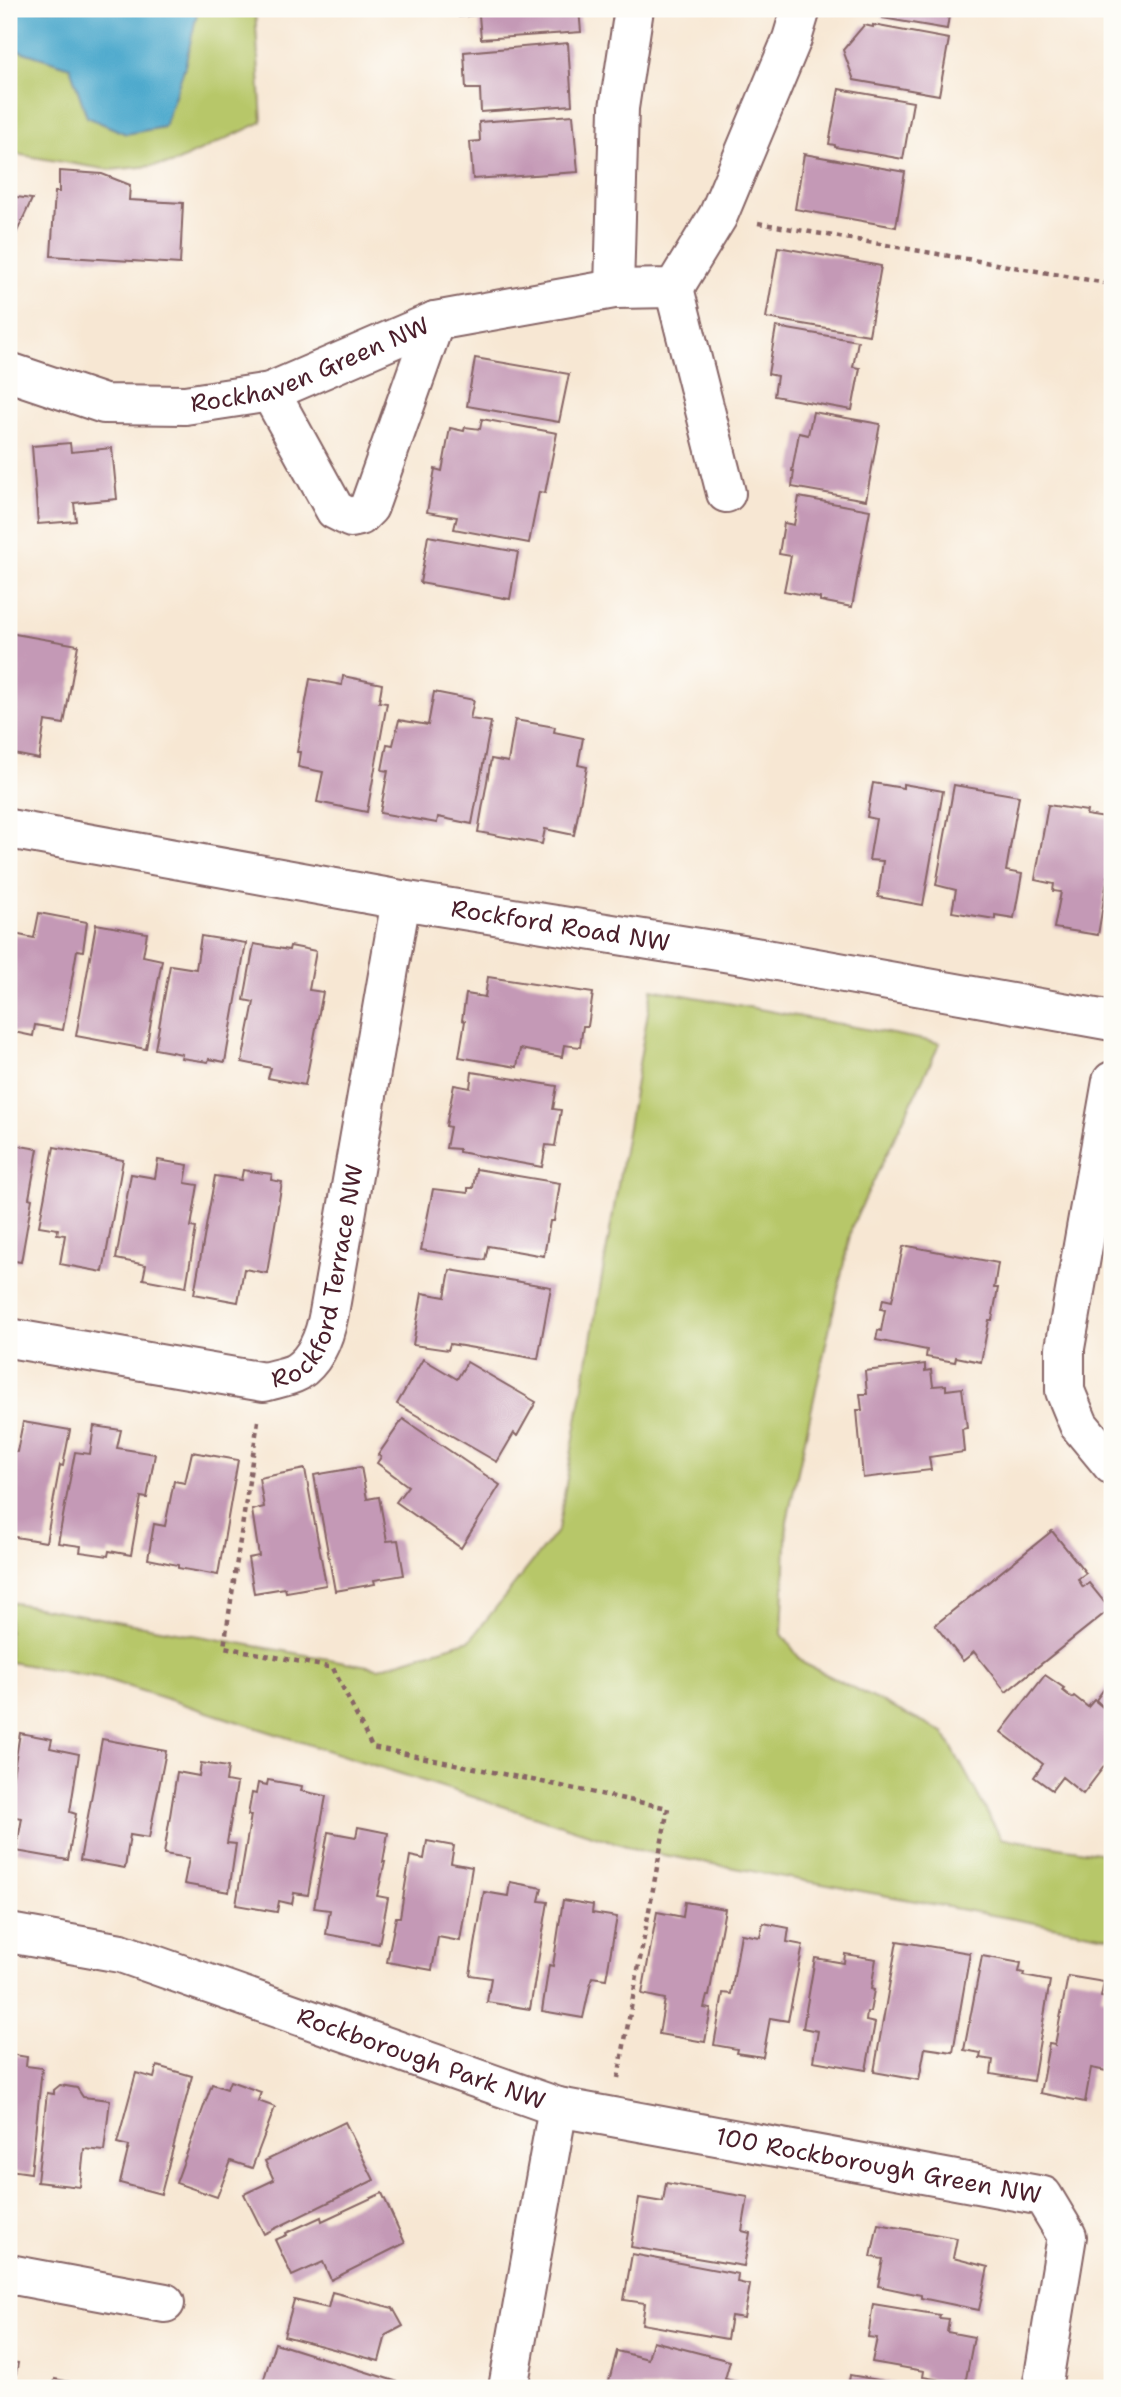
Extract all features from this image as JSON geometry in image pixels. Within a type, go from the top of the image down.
[{"type":"street","points":[[614,289],[619,108],[634,9]]},
{"type":"street","points":[[726,493],[674,288],[719,216],[792,39],[801,9]]},
{"type":"street","name":"Rockhaven Green NW","points":[[9,372],[104,404],[185,405],[270,392],[435,321],[614,289],[674,288]]},
{"type":"street","points":[[270,392],[335,510],[351,518],[359,516],[369,507],[435,321]]},
{"type":"street","name":"Rockford Road NW","points":[[9,829],[401,900],[749,956],[1112,1021]]},
{"type":"street","name":"Rockford Terrace NW","points":[[9,1338],[264,1382],[296,1372],[314,1353],[324,1337],[401,900]]},
{"type":"street","points":[[1112,1081],[1065,1348],[1065,1391],[1079,1425],[1112,1465]]},
{"type":"street","name":"Rockborough Park NW","points":[[9,1933],[121,1953],[558,2107],[508,2388]]},
{"type":"street","name":"100 Rockborough Green NW","points":[[558,2107],[1043,2196],[1067,2236],[1041,2388]]},
{"type":"street","points":[[9,2274],[165,2304]]},
{"type":"path","points":[[719,216],[1112,284]]},
{"type":"path","points":[[264,1382],[224,1647],[333,1668],[372,1747],[668,1808],[609,2117]]},
{"type":"green space","points":[[9,9],[255,9],[262,122],[172,164],[110,170],[9,153]]},
{"type":"green space","points":[[652,989],[940,1043],[852,1226],[787,1521],[782,1634],[803,1663],[944,1733],[1001,1838],[1112,1855],[1112,1937],[642,1851],[101,1678],[9,1662],[9,1602],[379,1668],[470,1640],[558,1530]]},
{"type":"water","points":[[16,9],[198,9],[185,66],[164,127],[126,134],[87,117],[70,67],[14,49]]},
{"type":"building","points":[[458,9],[579,9],[581,32],[481,39],[479,15],[459,17]]},
{"type":"building","points":[[883,9],[950,9],[947,29],[882,18]]},
{"type":"building","points":[[864,25],[949,39],[939,95],[854,80],[843,50]]},
{"type":"building","points":[[568,43],[572,105],[481,112],[480,89],[466,89],[464,52]]},
{"type":"building","points":[[839,89],[913,102],[903,159],[829,144]]},
{"type":"building","points":[[573,115],[578,172],[473,179],[470,142],[480,141],[479,122]]},
{"type":"building","points":[[804,154],[905,172],[896,227],[795,209]]},
{"type":"building","points":[[59,171],[102,174],[130,185],[129,200],[183,203],[180,264],[51,256]]},
{"type":"building","points":[[9,196],[32,199],[9,249]]},
{"type":"building","points":[[778,247],[881,266],[869,335],[766,318]]},
{"type":"building","points":[[776,327],[858,341],[853,367],[860,368],[852,410],[774,396],[777,376],[768,374]]},
{"type":"building","points":[[475,358],[569,374],[559,422],[467,406]]},
{"type":"building","points":[[813,412],[880,424],[866,500],[792,487],[799,433],[808,435]]},
{"type":"building","points":[[482,419],[557,433],[545,493],[539,492],[529,543],[454,529],[457,517],[427,512],[435,469],[442,471],[450,428],[464,431],[465,427],[480,429]]},
{"type":"building","points":[[70,443],[71,452],[112,448],[117,499],[74,503],[76,521],[38,524],[32,446]]},
{"type":"building","points":[[799,497],[870,510],[852,607],[784,591],[791,556],[779,554],[784,523],[794,525]]},
{"type":"building","points":[[428,536],[518,552],[510,599],[420,583]]},
{"type":"building","points":[[9,633],[78,645],[64,724],[45,721],[39,759],[14,754],[15,750],[9,749]]},
{"type":"building","points":[[343,676],[382,684],[379,702],[387,703],[367,812],[317,802],[323,772],[298,767],[300,752],[297,752],[310,679],[342,685]]},
{"type":"building","points":[[434,692],[474,700],[470,719],[491,722],[472,824],[438,817],[437,823],[380,813],[388,771],[382,770],[387,744],[393,745],[399,720],[428,725]]},
{"type":"building","points":[[515,720],[555,727],[554,732],[583,738],[578,765],[587,767],[574,835],[545,829],[542,844],[478,832],[491,759],[508,762]]},
{"type":"building","points":[[873,783],[903,788],[903,784],[943,791],[923,905],[878,897],[883,861],[869,860],[876,819],[867,817]]},
{"type":"building","points":[[954,785],[1019,796],[1006,871],[1022,874],[1014,918],[995,915],[995,919],[952,912],[956,890],[936,885]]},
{"type":"building","points":[[1048,805],[1087,811],[1086,815],[1112,819],[1112,851],[1098,935],[1054,928],[1061,892],[1053,891],[1054,884],[1035,880]]},
{"type":"building","points":[[39,913],[87,922],[83,951],[77,950],[63,1030],[35,1025],[33,1036],[9,1031],[9,963],[14,934],[34,938]]},
{"type":"building","points":[[96,924],[147,933],[143,956],[162,960],[146,1049],[76,1036]]},
{"type":"building","points":[[201,936],[246,943],[225,1062],[181,1058],[182,1054],[155,1049],[170,965],[196,969]]},
{"type":"building","points":[[254,944],[316,951],[309,990],[323,992],[305,1085],[268,1078],[271,1068],[242,1062],[254,1002],[244,1000]]},
{"type":"building","points":[[488,977],[593,993],[588,1026],[583,1026],[580,1047],[564,1045],[562,1057],[520,1049],[517,1067],[459,1057],[466,994],[485,997]]},
{"type":"building","points":[[472,1072],[557,1086],[553,1109],[561,1110],[555,1146],[546,1145],[542,1167],[446,1148],[450,1127],[446,1126],[454,1085],[470,1088]]},
{"type":"building","points":[[9,1144],[38,1149],[21,1262],[9,1260]]},
{"type":"building","points":[[54,1147],[123,1160],[103,1272],[60,1264],[65,1235],[57,1234],[58,1229],[39,1226]]},
{"type":"building","points":[[158,1160],[188,1165],[185,1183],[198,1185],[191,1227],[196,1228],[186,1287],[143,1279],[146,1265],[116,1259],[131,1174],[155,1178]]},
{"type":"building","points":[[476,1169],[560,1183],[554,1221],[550,1221],[544,1256],[488,1246],[485,1260],[421,1250],[433,1189],[468,1193],[468,1188],[473,1188]]},
{"type":"building","points":[[243,1170],[272,1174],[271,1180],[282,1182],[267,1273],[244,1269],[238,1302],[194,1294],[215,1176],[241,1180]]},
{"type":"building","points":[[903,1247],[998,1263],[994,1288],[998,1288],[981,1362],[956,1357],[955,1362],[926,1357],[927,1350],[876,1340],[878,1330],[881,1331],[885,1310],[881,1309],[883,1299],[892,1301]]},
{"type":"building","points":[[450,1270],[551,1287],[538,1359],[450,1344],[448,1350],[413,1345],[422,1293],[445,1297]]},
{"type":"building","points":[[423,1359],[457,1379],[467,1362],[536,1402],[517,1436],[514,1433],[497,1462],[397,1404]]},
{"type":"building","points":[[925,1364],[925,1371],[931,1370],[933,1386],[946,1385],[946,1390],[962,1388],[967,1428],[962,1429],[964,1452],[929,1457],[931,1470],[863,1478],[857,1410],[862,1410],[860,1394],[867,1394],[865,1371]]},
{"type":"building","points":[[403,1419],[500,1485],[461,1548],[396,1502],[408,1486],[377,1463],[381,1457],[378,1455]]},
{"type":"building","points":[[23,1422],[70,1430],[63,1466],[60,1465],[46,1542],[9,1536],[9,1451],[17,1452]]},
{"type":"building","points":[[94,1426],[121,1430],[117,1448],[155,1454],[147,1498],[141,1497],[131,1555],[109,1551],[108,1556],[80,1552],[81,1546],[58,1543],[75,1452],[90,1454]]},
{"type":"building","points":[[192,1452],[238,1460],[218,1575],[148,1559],[154,1524],[165,1526],[174,1481],[185,1483]]},
{"type":"building","points":[[361,1467],[367,1499],[379,1497],[387,1541],[398,1540],[404,1575],[374,1580],[375,1584],[335,1591],[314,1475]]},
{"type":"building","points":[[305,1469],[326,1585],[286,1592],[285,1588],[254,1593],[248,1558],[259,1556],[252,1510],[264,1507],[259,1478]]},
{"type":"building","points":[[1052,1531],[1086,1573],[1078,1579],[1083,1587],[1089,1583],[1110,1609],[1006,1692],[974,1652],[963,1661],[935,1625]]},
{"type":"building","points":[[1045,1675],[1064,1688],[1062,1690],[1072,1698],[1074,1696],[1088,1707],[1094,1700],[1105,1709],[1096,1700],[1112,1678],[1112,1756],[1083,1794],[1062,1777],[1052,1790],[1034,1777],[1043,1764],[1001,1732]]},
{"type":"building","points":[[20,1733],[52,1739],[50,1748],[79,1754],[70,1812],[76,1814],[68,1860],[16,1851],[22,1818],[9,1816],[9,1799]]},
{"type":"building","points":[[102,1739],[166,1751],[149,1838],[130,1835],[125,1868],[80,1860]]},
{"type":"building","points":[[201,1763],[228,1767],[226,1781],[237,1783],[227,1843],[236,1844],[229,1892],[184,1884],[189,1858],[164,1854],[177,1772],[199,1776]]},
{"type":"building","points":[[268,1780],[302,1786],[301,1791],[326,1796],[308,1895],[294,1893],[292,1904],[279,1901],[277,1912],[236,1905],[251,1815],[248,1815],[252,1793],[256,1794],[258,1783],[267,1785]]},
{"type":"building","points":[[358,1827],[388,1833],[377,1896],[388,1898],[379,1944],[326,1934],[330,1910],[314,1908],[328,1832],[356,1837]]},
{"type":"building","points":[[427,1841],[454,1846],[451,1863],[472,1867],[460,1941],[438,1937],[432,1970],[387,1962],[396,1917],[400,1917],[410,1856],[424,1859]]},
{"type":"building","points":[[510,1882],[542,1888],[539,1901],[548,1902],[530,2009],[487,2002],[491,1978],[470,1975],[484,1892],[508,1896]]},
{"type":"building","points":[[563,1900],[593,1905],[592,1913],[617,1917],[606,1979],[592,1977],[583,2018],[542,2011],[549,1965],[553,1966]]},
{"type":"building","points":[[685,1902],[725,1909],[709,1996],[704,2008],[711,2009],[705,2042],[659,2034],[665,1999],[642,1994],[657,1912],[683,1917]]},
{"type":"building","points":[[763,1923],[789,1928],[787,1942],[803,1945],[788,2021],[770,2018],[763,2057],[736,2053],[737,2049],[714,2045],[723,1993],[731,1994],[741,1934],[760,1937]]},
{"type":"building","points":[[897,1941],[970,1953],[953,2052],[925,2048],[919,2080],[874,2072]]},
{"type":"building","points":[[845,1954],[876,1959],[871,1989],[874,1990],[866,2021],[875,2023],[866,2070],[813,2061],[818,2031],[803,2028],[815,1958],[844,1963]]},
{"type":"building","points":[[982,1956],[1021,1963],[1019,1972],[1024,1973],[1023,1976],[1050,1981],[1033,2081],[991,2074],[993,2060],[980,2058],[981,2053],[964,2050]]},
{"type":"building","points":[[1068,1976],[1104,1982],[1101,1997],[1112,1999],[1112,2072],[1091,2068],[1085,2102],[1040,2093],[1049,2044],[1055,2045]]},
{"type":"building","points":[[9,2054],[27,2057],[26,2066],[42,2068],[31,2173],[9,2170]]},
{"type":"building","points":[[157,2066],[192,2076],[161,2194],[120,2183],[129,2146],[117,2143],[136,2073],[154,2078]]},
{"type":"building","points":[[230,2081],[261,2092],[258,2101],[275,2107],[252,2168],[231,2161],[217,2197],[176,2183],[212,2084],[227,2089]]},
{"type":"building","points":[[60,2085],[77,2088],[83,2097],[110,2100],[104,2151],[84,2149],[80,2187],[37,2182],[47,2093],[54,2094],[54,2090]]},
{"type":"building","points":[[345,2122],[374,2180],[264,2234],[244,2194],[274,2180],[265,2161]]},
{"type":"building","points":[[666,2183],[748,2197],[742,2231],[750,2233],[744,2266],[631,2247],[639,2198],[663,2202]]},
{"type":"building","points":[[382,2193],[405,2243],[331,2280],[323,2262],[292,2276],[275,2240],[321,2217],[322,2221]]},
{"type":"building","points":[[878,2224],[957,2238],[953,2258],[988,2267],[979,2310],[878,2286],[883,2259],[871,2257]]},
{"type":"building","points":[[632,2254],[738,2274],[737,2282],[750,2285],[744,2318],[731,2316],[727,2339],[642,2324],[645,2303],[624,2300]]},
{"type":"building","points":[[332,2292],[393,2308],[403,2326],[386,2335],[379,2361],[284,2336],[294,2300],[328,2308]]},
{"type":"building","points":[[873,2304],[940,2315],[939,2318],[949,2319],[947,2332],[974,2337],[965,2384],[923,2377],[924,2371],[872,2362],[877,2338],[868,2337]]},
{"type":"building","points":[[653,2341],[730,2361],[725,2379],[738,2382],[737,2388],[607,2388],[617,2351],[648,2359]]},
{"type":"building","points":[[275,2343],[398,2382],[396,2388],[270,2388],[262,2385]]},
{"type":"building","points":[[9,2362],[18,2363],[14,2385],[24,2388],[9,2388]]},
{"type":"building","points":[[850,2375],[918,2387],[918,2388],[848,2388]]},
{"type":"building","points":[[55,2379],[99,2387],[99,2388],[53,2388]]}]
